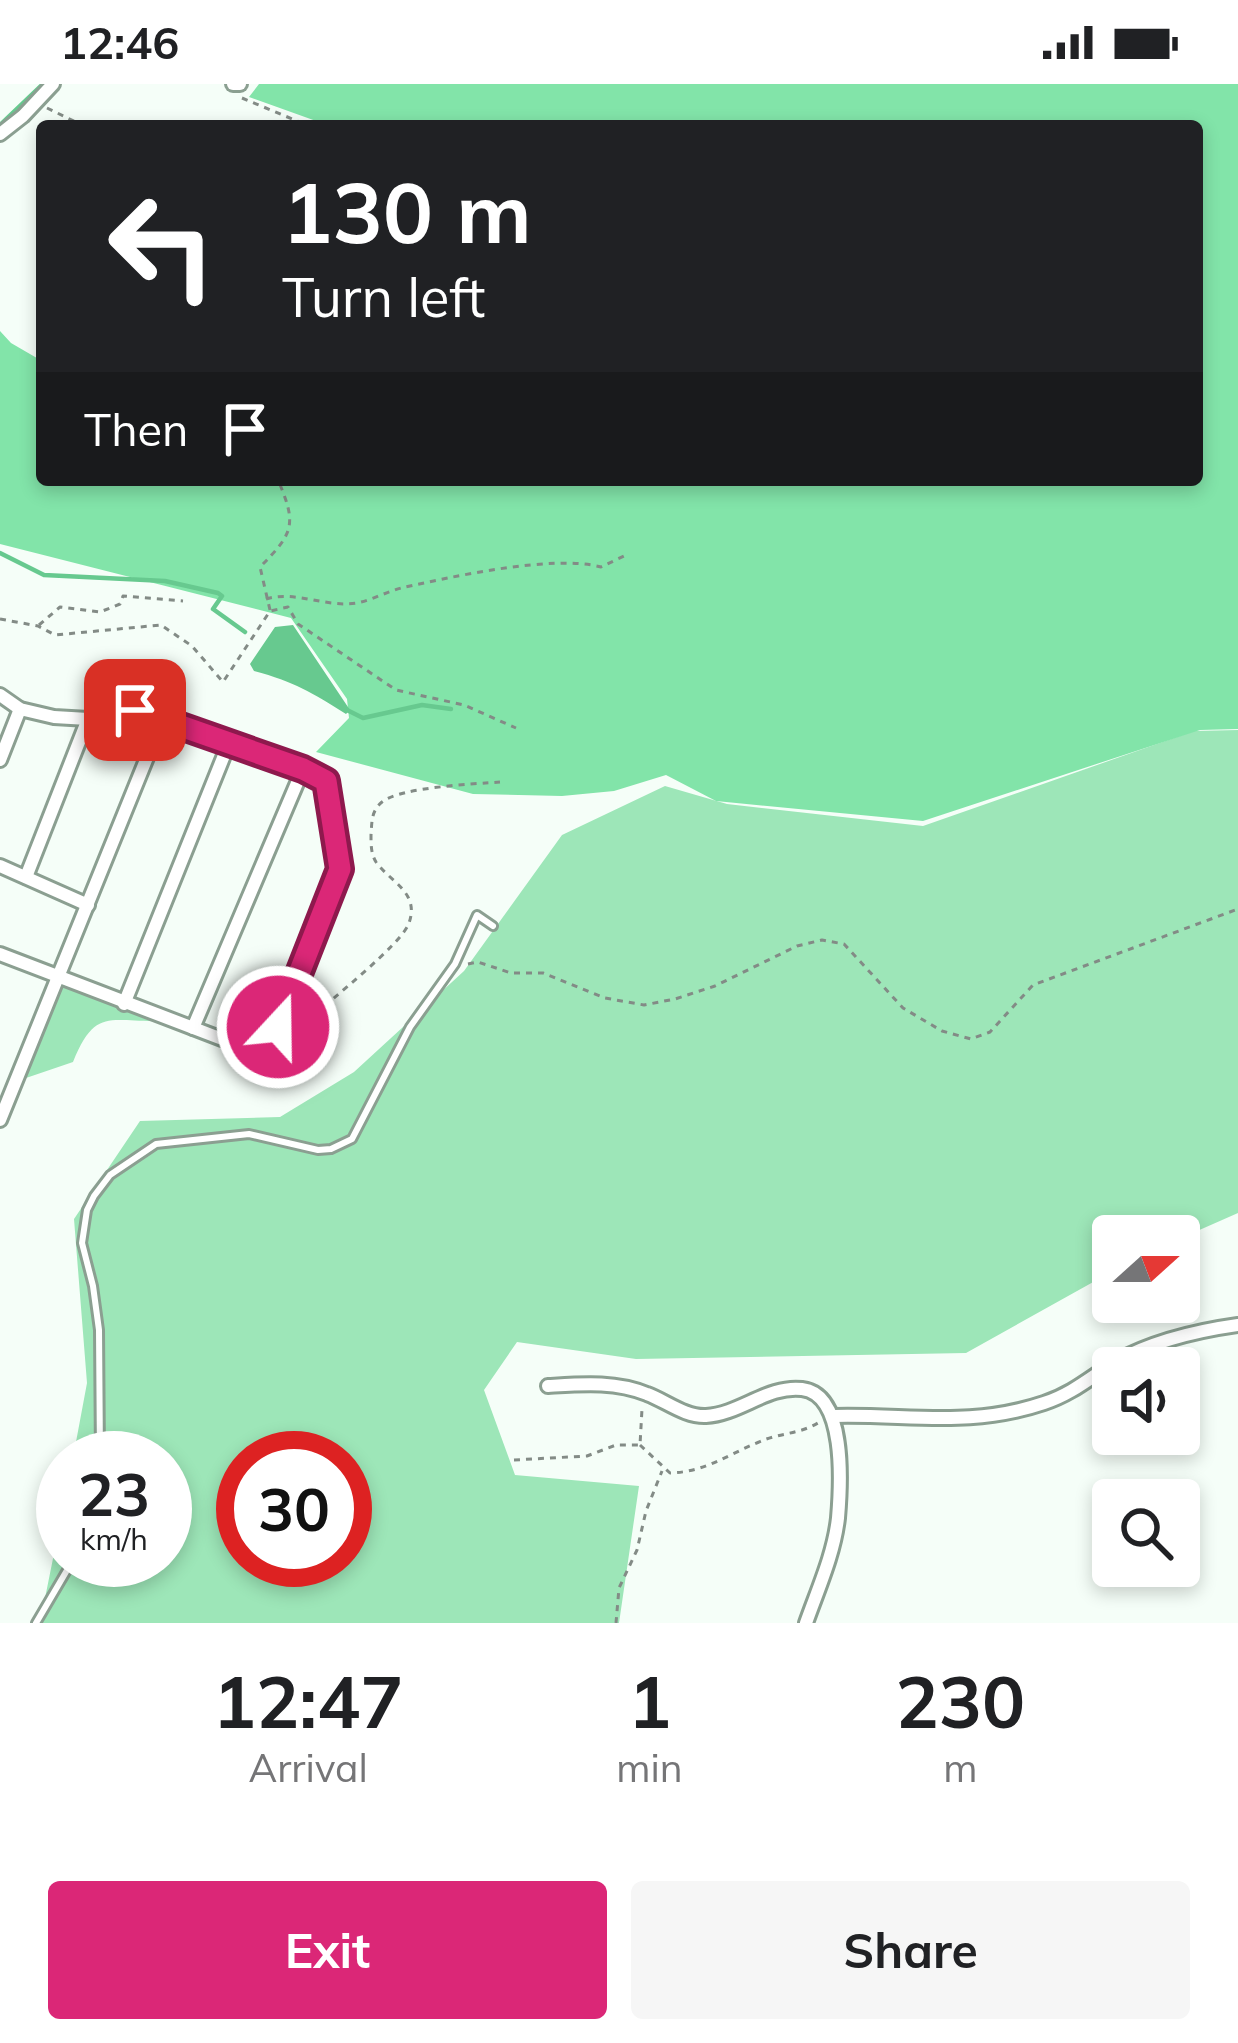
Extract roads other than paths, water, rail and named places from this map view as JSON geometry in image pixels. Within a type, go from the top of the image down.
[{"type":"street","points":[[0,134],[53,84]]},
{"type":"street","points":[[0,694],[20,709],[88,719],[135,710],[303,769],[326,781],[340,869],[278,1027],[222,1039],[0,954]]},
{"type":"street","points":[[0,760],[20,709]]},
{"type":"street","points":[[0,1120],[163,718]]},
{"type":"street","points":[[26,878],[88,719]]},
{"type":"street","points":[[124,1004],[229,743]]},
{"type":"street","points":[[193,1028],[303,769]]},
{"type":"street","points":[[0,866],[88,905]]},
{"type":"street","points":[[834,1416],[992,1418],[1051,1401],[1082,1387],[1116,1362],[1180,1335],[1238,1325]]},
{"type":"street","points":[[548,1387],[597,1382],[643,1392],[702,1417],[788,1389],[824,1396],[834,1416],[838,1518],[806,1623]]},
{"type":"lane","points":[[100,1431],[99,1330],[82,1243],[87,1210],[110,1175],[156,1144],[249,1134],[318,1150],[352,1139],[410,1027],[455,964],[477,915],[493,926]]},
{"type":"lane","points":[[36,1623],[57,1587]]},
{"type":"waterway","points":[[0,125],[43,84]]},
{"type":"waterway","points":[[0,553],[44,575],[165,581],[218,593],[222,596],[213,609],[245,632]]},
{"type":"waterway","points":[[347,710],[363,718],[422,705],[451,709]]}]
